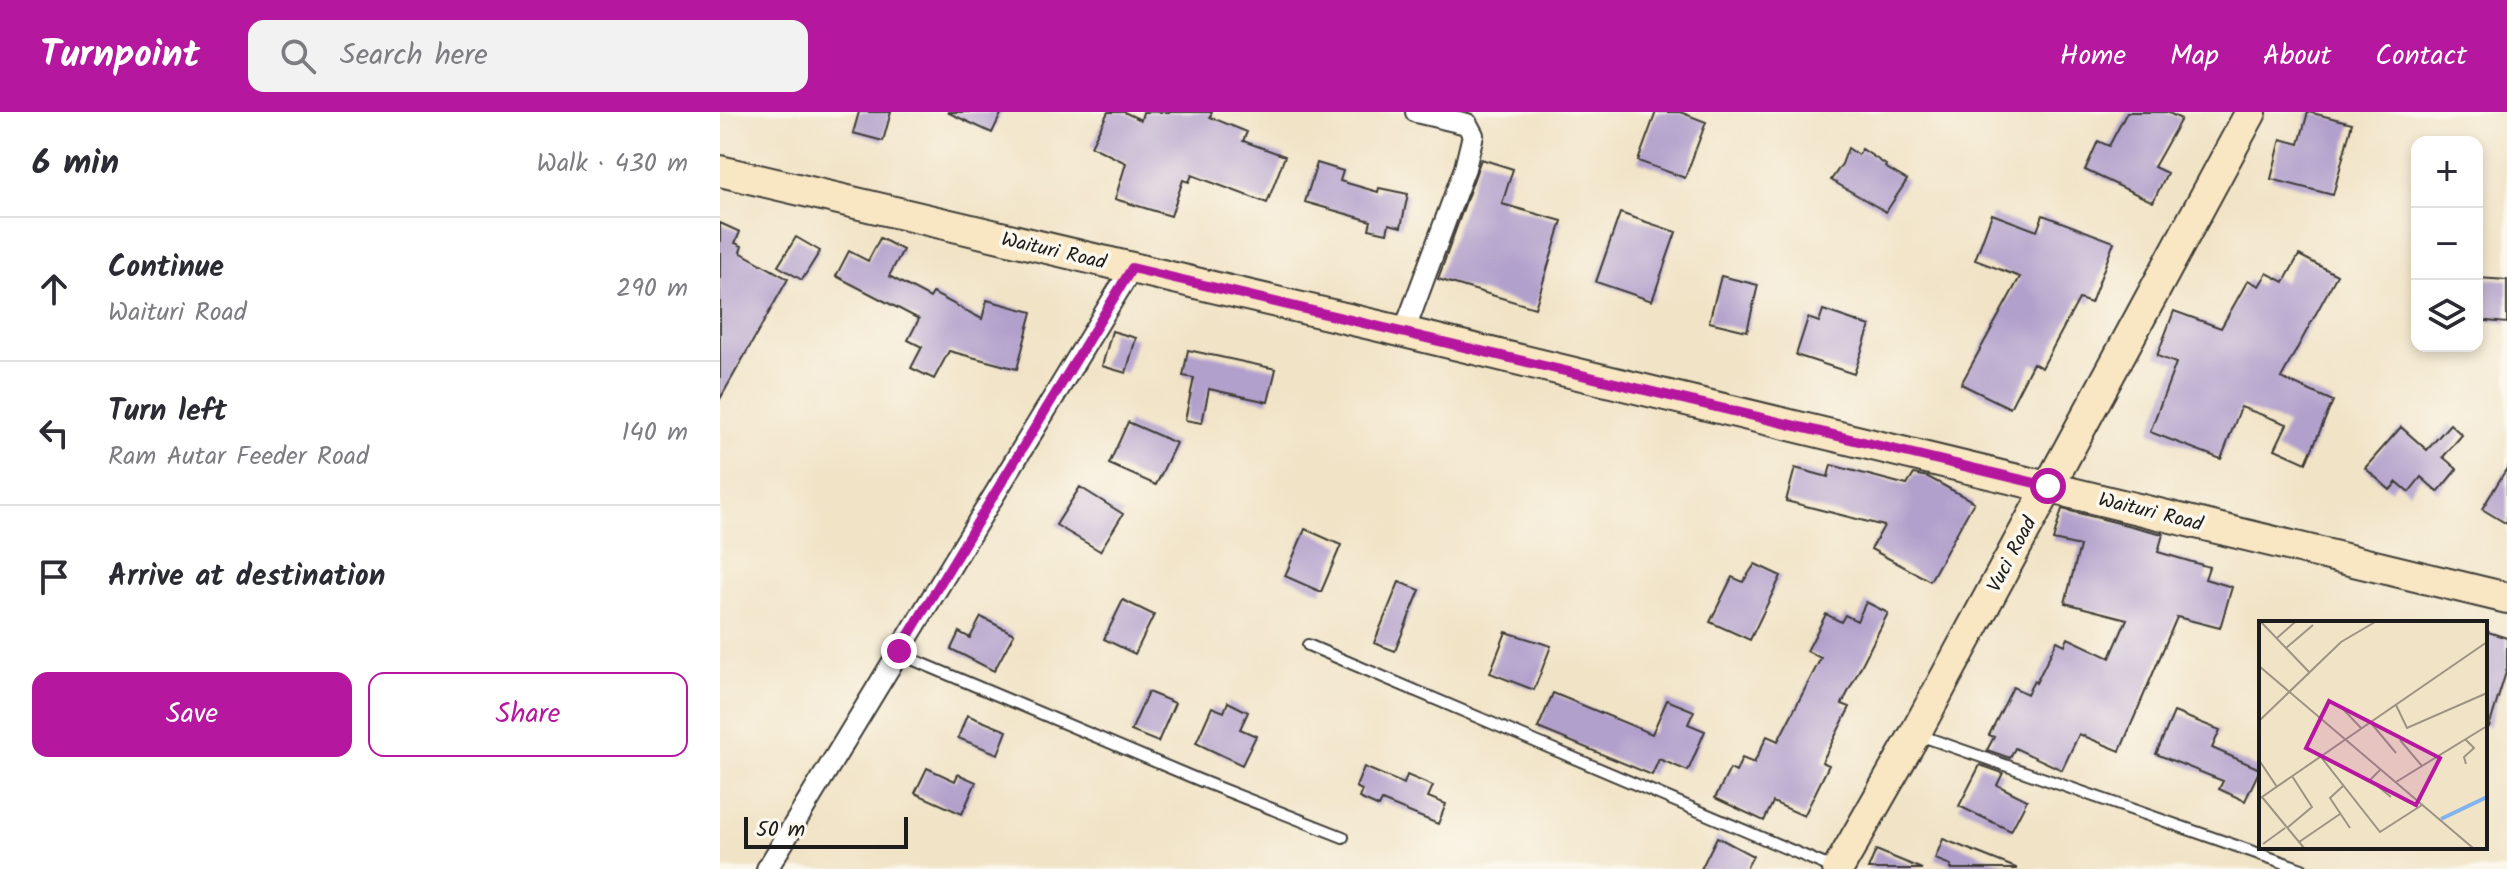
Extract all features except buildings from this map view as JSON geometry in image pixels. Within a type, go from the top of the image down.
[{"type":"main road","name":"Vuci Road","points":[[1836,869],[1915,734],[2251,112]]},
{"type":"main road","name":"Waituri Road","points":[[720,171],[2507,598]]},
{"type":"street","points":[[1404,332],[1468,159],[1473,135],[1467,124],[1416,112]]},
{"type":"street","points":[[767,869],[1132,268]]},
{"type":"lane","points":[[1308,645],[1836,869]]},
{"type":"lane","points":[[899,651],[1199,780],[1343,837]]},
{"type":"lane","points":[[1915,734],[2302,869]]},
{"type":"route","points":[[899,651],[1132,268],[2048,486]]}]
